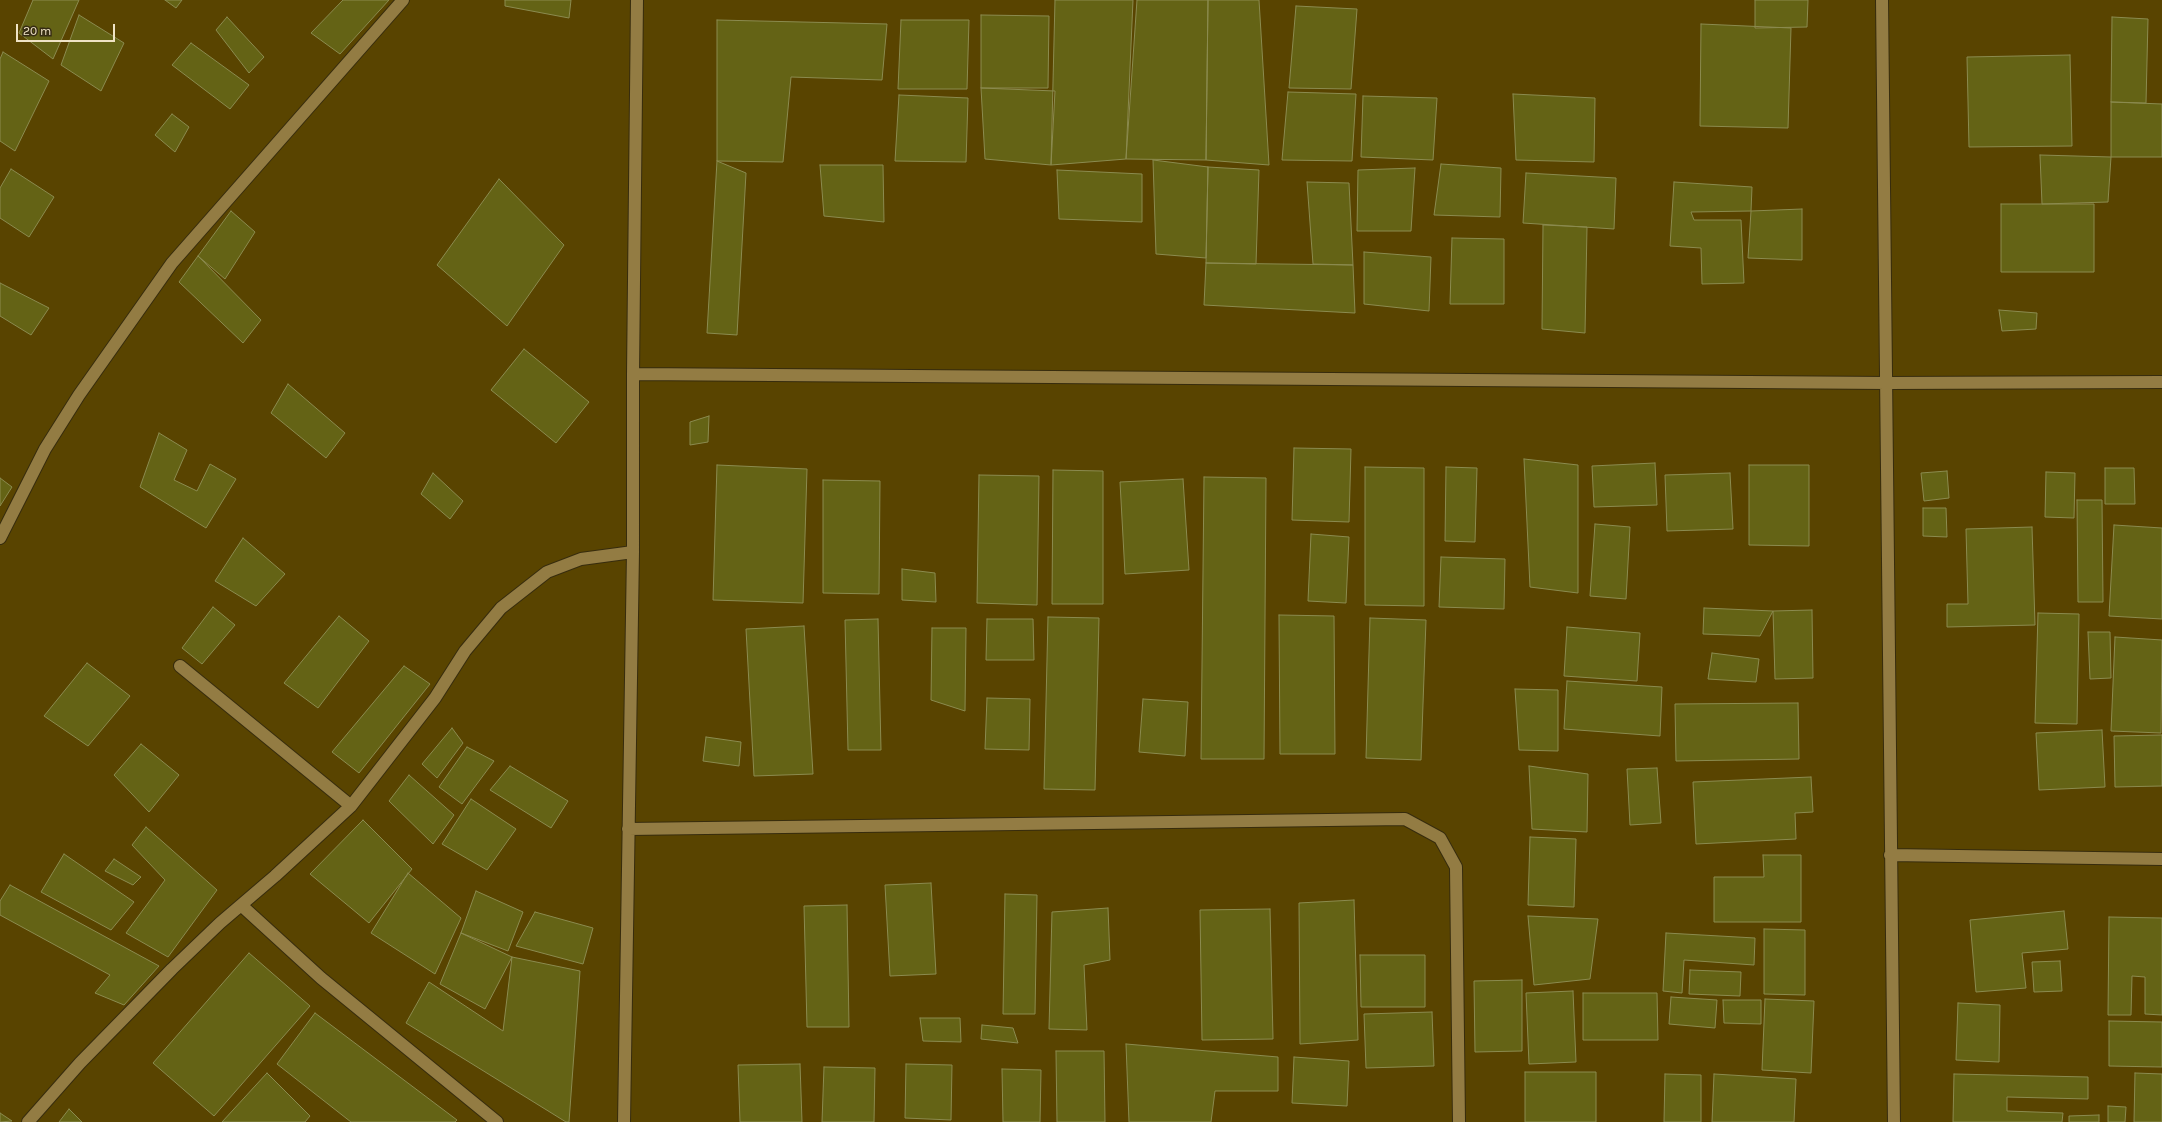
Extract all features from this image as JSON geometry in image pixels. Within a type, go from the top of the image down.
[{"type":"street","points":[[0,538],[45,449],[79,394],[172,263],[403,0]]},
{"type":"street","points":[[624,1122],[633,552],[633,374],[637,0]]},
{"type":"street","points":[[1882,0],[1894,1122]]},
{"type":"street","points":[[633,374],[1886,383],[2162,382]]},
{"type":"street","points":[[28,1122],[102,1041],[177,964],[350,806],[435,698],[465,651],[501,608],[548,572],[581,559],[633,552]]},
{"type":"street","points":[[180,666],[350,806]]},
{"type":"street","points":[[628,829],[1405,819],[1440,838],[1456,866],[1459,1122]]},
{"type":"street","points":[[1890,854],[2162,859]]},
{"type":"street","points":[[242,905],[321,978],[497,1122]]},
{"type":"building","points":[[33,0],[79,0],[53,59],[19,33]]},
{"type":"building","points":[[165,0],[182,0],[176,8]]},
{"type":"building","points":[[343,0],[389,0],[340,54],[311,33]]},
{"type":"building","points":[[505,0],[571,0],[569,18],[505,6]]},
{"type":"building","points":[[1055,0],[1133,0],[1126,159],[1051,165]]},
{"type":"building","points":[[1137,0],[1208,0],[1206,160],[1126,159]]},
{"type":"building","points":[[1208,0],[1259,0],[1269,165],[1206,160]]},
{"type":"building","points":[[1755,0],[1808,0],[1807,27],[1755,28]]},
{"type":"building","points":[[1296,6],[1357,9],[1351,89],[1289,88]]},
{"type":"building","points":[[79,15],[124,43],[101,91],[61,65]]},
{"type":"building","points":[[981,15],[1049,16],[1048,88],[981,88]]},
{"type":"building","points":[[227,17],[264,57],[249,73],[216,30]]},
{"type":"building","points":[[2112,17],[2148,19],[2146,103],[2111,102]]},
{"type":"building","points":[[717,20],[887,24],[882,80],[791,77],[783,162],[717,161]]},
{"type":"building","points":[[901,20],[969,20],[967,89],[898,89]]},
{"type":"building","points":[[1701,24],[1791,28],[1788,128],[1700,126]]},
{"type":"building","points":[[191,43],[249,85],[230,109],[172,65]]},
{"type":"building","points":[[3,52],[49,81],[15,151],[0,141],[0,59]]},
{"type":"building","points":[[2070,55],[2072,146],[1969,147],[1967,57]]},
{"type":"building","points":[[981,88],[1055,91],[1051,165],[985,159]]},
{"type":"building","points":[[1288,92],[1356,94],[1352,161],[1282,160]]},
{"type":"building","points":[[1513,94],[1595,98],[1594,162],[1516,160]]},
{"type":"building","points":[[899,95],[968,98],[966,162],[895,161]]},
{"type":"building","points":[[1363,96],[1437,98],[1433,160],[1361,157]]},
{"type":"building","points":[[2111,102],[2162,104],[2162,157],[2111,157]]},
{"type":"building","points":[[172,114],[189,127],[175,152],[155,135]]},
{"type":"building","points":[[2040,155],[2111,157],[2108,202],[2042,204]]},
{"type":"building","points":[[1153,160],[1208,167],[1206,258],[1156,254]]},
{"type":"building","points":[[717,161],[746,173],[737,335],[707,333]]},
{"type":"building","points":[[1441,164],[1501,168],[1500,217],[1434,215]]},
{"type":"building","points":[[820,165],[883,165],[884,222],[824,216]]},
{"type":"building","points":[[1208,167],[1259,170],[1256,264],[1206,263]]},
{"type":"building","points":[[1415,168],[1411,231],[1357,231],[1358,170]]},
{"type":"building","points":[[11,169],[54,197],[29,237],[0,218],[0,188]]},
{"type":"building","points":[[1057,170],[1142,174],[1142,222],[1059,219]]},
{"type":"building","points":[[1526,173],[1616,178],[1614,229],[1523,223]]},
{"type":"building","points":[[499,179],[564,245],[507,326],[437,265]]},
{"type":"building","points":[[1307,182],[1349,183],[1353,265],[1313,264]]},
{"type":"building","points":[[1674,182],[1752,187],[1751,211],[1691,212],[1694,220],[1741,220],[1744,283],[1702,284],[1701,248],[1670,246]]},
{"type":"building","points":[[2001,204],[2094,204],[2094,272],[2001,272]]},
{"type":"building","points":[[1802,209],[1802,260],[1748,258],[1751,211]]},
{"type":"building","points":[[231,211],[255,232],[225,279],[198,256]]},
{"type":"building","points":[[1543,225],[1587,227],[1585,333],[1542,329]]},
{"type":"building","points":[[1452,238],[1504,239],[1504,304],[1450,304]]},
{"type":"building","points":[[1364,252],[1431,257],[1429,311],[1364,304]]},
{"type":"building","points":[[198,256],[261,320],[243,343],[179,282]]},
{"type":"building","points":[[1206,263],[1353,265],[1355,313],[1204,305]]},
{"type":"building","points":[[0,283],[49,308],[31,335],[0,316]]},
{"type":"building","points":[[1999,310],[2037,313],[2036,329],[2002,331]]},
{"type":"building","points":[[524,349],[589,402],[556,443],[491,390]]},
{"type":"building","points":[[288,384],[345,433],[326,458],[271,413]]},
{"type":"building","points":[[709,416],[708,442],[690,445],[690,422]]},
{"type":"building","points":[[159,433],[187,450],[174,480],[197,491],[210,464],[236,479],[206,528],[140,487]]},
{"type":"building","points":[[1294,448],[1351,449],[1349,522],[1292,520]]},
{"type":"building","points":[[1524,459],[1578,465],[1578,593],[1530,587]]},
{"type":"building","points":[[1655,463],[1657,505],[1594,507],[1592,466]]},
{"type":"building","points":[[717,465],[807,469],[803,603],[713,600]]},
{"type":"building","points":[[1749,465],[1809,465],[1809,546],[1749,545]]},
{"type":"building","points":[[1365,467],[1424,468],[1424,606],[1365,605]]},
{"type":"building","points":[[1446,467],[1477,468],[1475,542],[1445,541]]},
{"type":"building","points":[[2105,468],[2134,468],[2135,504],[2105,504]]},
{"type":"building","points":[[1053,470],[1103,471],[1103,604],[1052,604]]},
{"type":"building","points":[[1947,471],[1949,498],[1924,501],[1921,473]]},
{"type":"building","points":[[2046,472],[2075,473],[2074,518],[2045,517]]},
{"type":"building","points":[[433,473],[463,501],[450,519],[421,494]]},
{"type":"building","points":[[1730,473],[1733,529],[1667,531],[1665,475]]},
{"type":"building","points":[[979,475],[1039,476],[1037,605],[977,603]]},
{"type":"building","points":[[1204,477],[1266,478],[1264,759],[1201,759]]},
{"type":"building","points":[[0,478],[12,487],[0,506]]},
{"type":"building","points":[[1183,479],[1189,570],[1125,574],[1120,482]]},
{"type":"building","points":[[823,480],[880,481],[879,594],[823,593]]},
{"type":"building","points":[[2077,500],[2102,500],[2103,602],[2078,602]]},
{"type":"building","points":[[1923,508],[1946,508],[1947,537],[1923,536]]},
{"type":"building","points":[[1595,524],[1630,527],[1626,599],[1590,596]]},
{"type":"building","points":[[2114,525],[2162,528],[2162,619],[2109,616]]},
{"type":"building","points":[[2032,527],[2035,625],[1947,627],[1947,604],[1968,604],[1966,529]]},
{"type":"building","points":[[1311,534],[1349,537],[1346,603],[1308,601]]},
{"type":"building","points":[[243,538],[285,574],[256,606],[215,581]]},
{"type":"building","points":[[1441,557],[1505,559],[1504,609],[1439,607]]},
{"type":"building","points":[[902,569],[935,573],[936,602],[902,600]]},
{"type":"building","points":[[213,607],[235,625],[202,664],[182,648]]},
{"type":"building","points":[[1704,608],[1773,611],[1760,636],[1703,634]]},
{"type":"building","points":[[1812,610],[1813,678],[1775,679],[1773,611]]},
{"type":"building","points":[[2038,613],[2079,614],[2077,724],[2035,723]]},
{"type":"building","points":[[1279,615],[1334,616],[1335,754],[1280,754]]},
{"type":"building","points":[[339,616],[369,641],[318,708],[284,683]]},
{"type":"building","points":[[1048,617],[1099,618],[1095,790],[1044,789]]},
{"type":"building","points":[[1370,618],[1426,620],[1421,760],[1366,758]]},
{"type":"building","points":[[878,619],[881,750],[848,750],[845,620]]},
{"type":"building","points":[[987,619],[1033,619],[1034,660],[986,660]]},
{"type":"building","points":[[804,626],[813,774],[754,776],[746,629]]},
{"type":"building","points":[[1567,627],[1640,633],[1637,681],[1564,676]]},
{"type":"building","points":[[932,628],[966,628],[965,711],[931,700]]},
{"type":"building","points":[[2088,632],[2110,632],[2111,678],[2090,679]]},
{"type":"building","points":[[2115,637],[2162,640],[2161,733],[2111,731]]},
{"type":"building","points":[[1712,653],[1759,659],[1756,682],[1708,679]]},
{"type":"building","points":[[87,663],[130,696],[88,746],[44,716]]},
{"type":"building","points":[[404,666],[430,684],[359,773],[332,752]]},
{"type":"building","points":[[1567,681],[1662,687],[1660,736],[1564,729]]},
{"type":"building","points":[[1515,689],[1558,690],[1558,751],[1519,750]]},
{"type":"building","points":[[987,698],[1030,699],[1029,750],[985,749]]},
{"type":"building","points":[[1143,699],[1188,702],[1185,756],[1139,752]]},
{"type":"building","points":[[1798,703],[1799,759],[1676,761],[1675,704]]},
{"type":"building","points":[[452,728],[463,743],[437,778],[422,764]]},
{"type":"building","points":[[2102,730],[2105,787],[2039,790],[2036,733]]},
{"type":"building","points":[[2162,735],[2162,786],[2115,787],[2114,736]]},
{"type":"building","points":[[706,737],[741,742],[739,766],[703,761]]},
{"type":"building","points":[[141,744],[179,775],[149,812],[114,775]]},
{"type":"building","points":[[467,747],[494,761],[462,804],[439,787]]},
{"type":"building","points":[[510,766],[568,801],[551,828],[490,790]]},
{"type":"building","points":[[1529,766],[1588,774],[1587,832],[1532,829]]},
{"type":"building","points":[[1657,768],[1661,823],[1630,825],[1627,769]]},
{"type":"building","points":[[409,775],[454,815],[433,844],[389,801]]},
{"type":"building","points":[[1811,777],[1813,812],[1795,813],[1796,839],[1696,844],[1693,782]]},
{"type":"building","points":[[471,799],[516,829],[487,870],[442,844]]},
{"type":"building","points":[[363,820],[412,869],[369,923],[310,874]]},
{"type":"building","points":[[146,827],[217,890],[168,957],[126,933],[165,880],[132,845]]},
{"type":"building","points":[[1530,837],[1576,839],[1574,907],[1528,905]]},
{"type":"building","points":[[64,854],[134,902],[111,930],[41,892]]},
{"type":"building","points":[[1763,855],[1801,855],[1801,922],[1714,922],[1714,877],[1764,877]]},
{"type":"building","points":[[114,859],[141,877],[133,885],[105,871]]},
{"type":"building","points":[[408,873],[461,918],[435,974],[371,933]]},
{"type":"building","points":[[931,883],[936,974],[890,976],[885,885]]},
{"type":"building","points":[[10,885],[159,966],[124,1005],[95,993],[110,975],[0,915],[0,901]]},
{"type":"building","points":[[476,891],[523,912],[508,951],[461,933]]},
{"type":"building","points":[[1005,894],[1037,895],[1035,1014],[1003,1014]]},
{"type":"building","points":[[1354,900],[1358,1040],[1300,1044],[1299,903]]},
{"type":"building","points":[[847,905],[849,1027],[807,1027],[804,906]]},
{"type":"building","points":[[1108,908],[1110,960],[1084,965],[1087,1030],[1049,1029],[1052,912]]},
{"type":"building","points":[[1270,909],[1273,1039],[1202,1040],[1200,910]]},
{"type":"building","points":[[2064,911],[2068,949],[2022,953],[2026,988],[1976,992],[1970,920]]},
{"type":"building","points":[[535,912],[593,928],[583,964],[516,946]]},
{"type":"building","points":[[1528,916],[1598,919],[1590,979],[1534,985]]},
{"type":"building","points":[[2109,917],[2162,918],[2162,1015],[2145,1014],[2145,977],[2132,976],[2131,1015],[2108,1015]]},
{"type":"building","points":[[1764,929],[1805,930],[1805,995],[1764,994]]},
{"type":"building","points":[[461,933],[512,957],[485,1009],[440,984]]},
{"type":"building","points":[[1666,933],[1755,938],[1754,965],[1684,960],[1682,993],[1663,991]]},
{"type":"building","points":[[249,953],[310,1006],[214,1116],[153,1063]]},
{"type":"building","points":[[1360,955],[1425,955],[1425,1007],[1361,1007]]},
{"type":"building","points":[[512,957],[580,971],[569,1122],[566,1122],[406,1023],[429,982],[503,1031]]},
{"type":"building","points":[[2060,961],[2062,991],[2034,992],[2032,962]]},
{"type":"building","points":[[1690,970],[1741,972],[1740,996],[1689,994]]},
{"type":"building","points":[[1522,980],[1522,1051],[1475,1052],[1474,981]]},
{"type":"building","points":[[1573,991],[1576,1062],[1529,1064],[1526,993]]},
{"type":"building","points":[[1583,993],[1657,993],[1658,1040],[1583,1040]]},
{"type":"building","points":[[1671,997],[1717,1000],[1715,1028],[1669,1024]]},
{"type":"building","points":[[1765,999],[1814,1001],[1811,1073],[1762,1070]]},
{"type":"building","points":[[1723,1000],[1761,1000],[1761,1024],[1724,1023]]},
{"type":"building","points":[[1958,1003],[2000,1005],[1999,1062],[1956,1060]]},
{"type":"building","points":[[1432,1012],[1434,1066],[1366,1068],[1364,1014]]},
{"type":"building","points":[[315,1013],[457,1120],[455,1122],[351,1122],[277,1064]]},
{"type":"building","points":[[920,1018],[960,1018],[961,1042],[923,1041]]},
{"type":"building","points":[[2109,1021],[2162,1022],[2162,1067],[2109,1066]]},
{"type":"building","points":[[982,1025],[1013,1028],[1018,1043],[981,1039]]},
{"type":"building","points":[[1126,1044],[1278,1057],[1278,1091],[1215,1091],[1211,1122],[1129,1122]]},
{"type":"building","points":[[1056,1051],[1104,1051],[1105,1122],[1057,1122]]},
{"type":"building","points":[[1294,1057],[1349,1061],[1347,1106],[1292,1103]]},
{"type":"building","points":[[800,1064],[802,1122],[740,1122],[738,1065]]},
{"type":"building","points":[[906,1064],[952,1065],[951,1120],[905,1118]]},
{"type":"building","points":[[824,1067],[875,1068],[874,1122],[822,1122]]},
{"type":"building","points":[[1002,1069],[1041,1070],[1040,1122],[1003,1122]]},
{"type":"building","points":[[1525,1072],[1596,1072],[1596,1122],[1525,1122]]},
{"type":"building","points":[[267,1073],[310,1116],[305,1122],[222,1122]]},
{"type":"building","points":[[2135,1073],[2162,1074],[2162,1122],[2134,1122]]},
{"type":"building","points":[[1665,1074],[1701,1075],[1701,1122],[1664,1122]]},
{"type":"building","points":[[1714,1074],[1796,1079],[1794,1122],[1712,1122]]},
{"type":"building","points":[[1954,1074],[2088,1077],[2088,1099],[2007,1097],[2007,1111],[2063,1113],[2062,1122],[1953,1122]]},
{"type":"building","points":[[2108,1106],[2126,1107],[2125,1122],[2108,1122]]},
{"type":"building","points":[[69,1109],[82,1122],[59,1122]]},
{"type":"building","points":[[0,1113],[12,1121],[0,1122]]},
{"type":"building","points":[[2099,1115],[2099,1122],[2069,1122],[2069,1116]]}]
